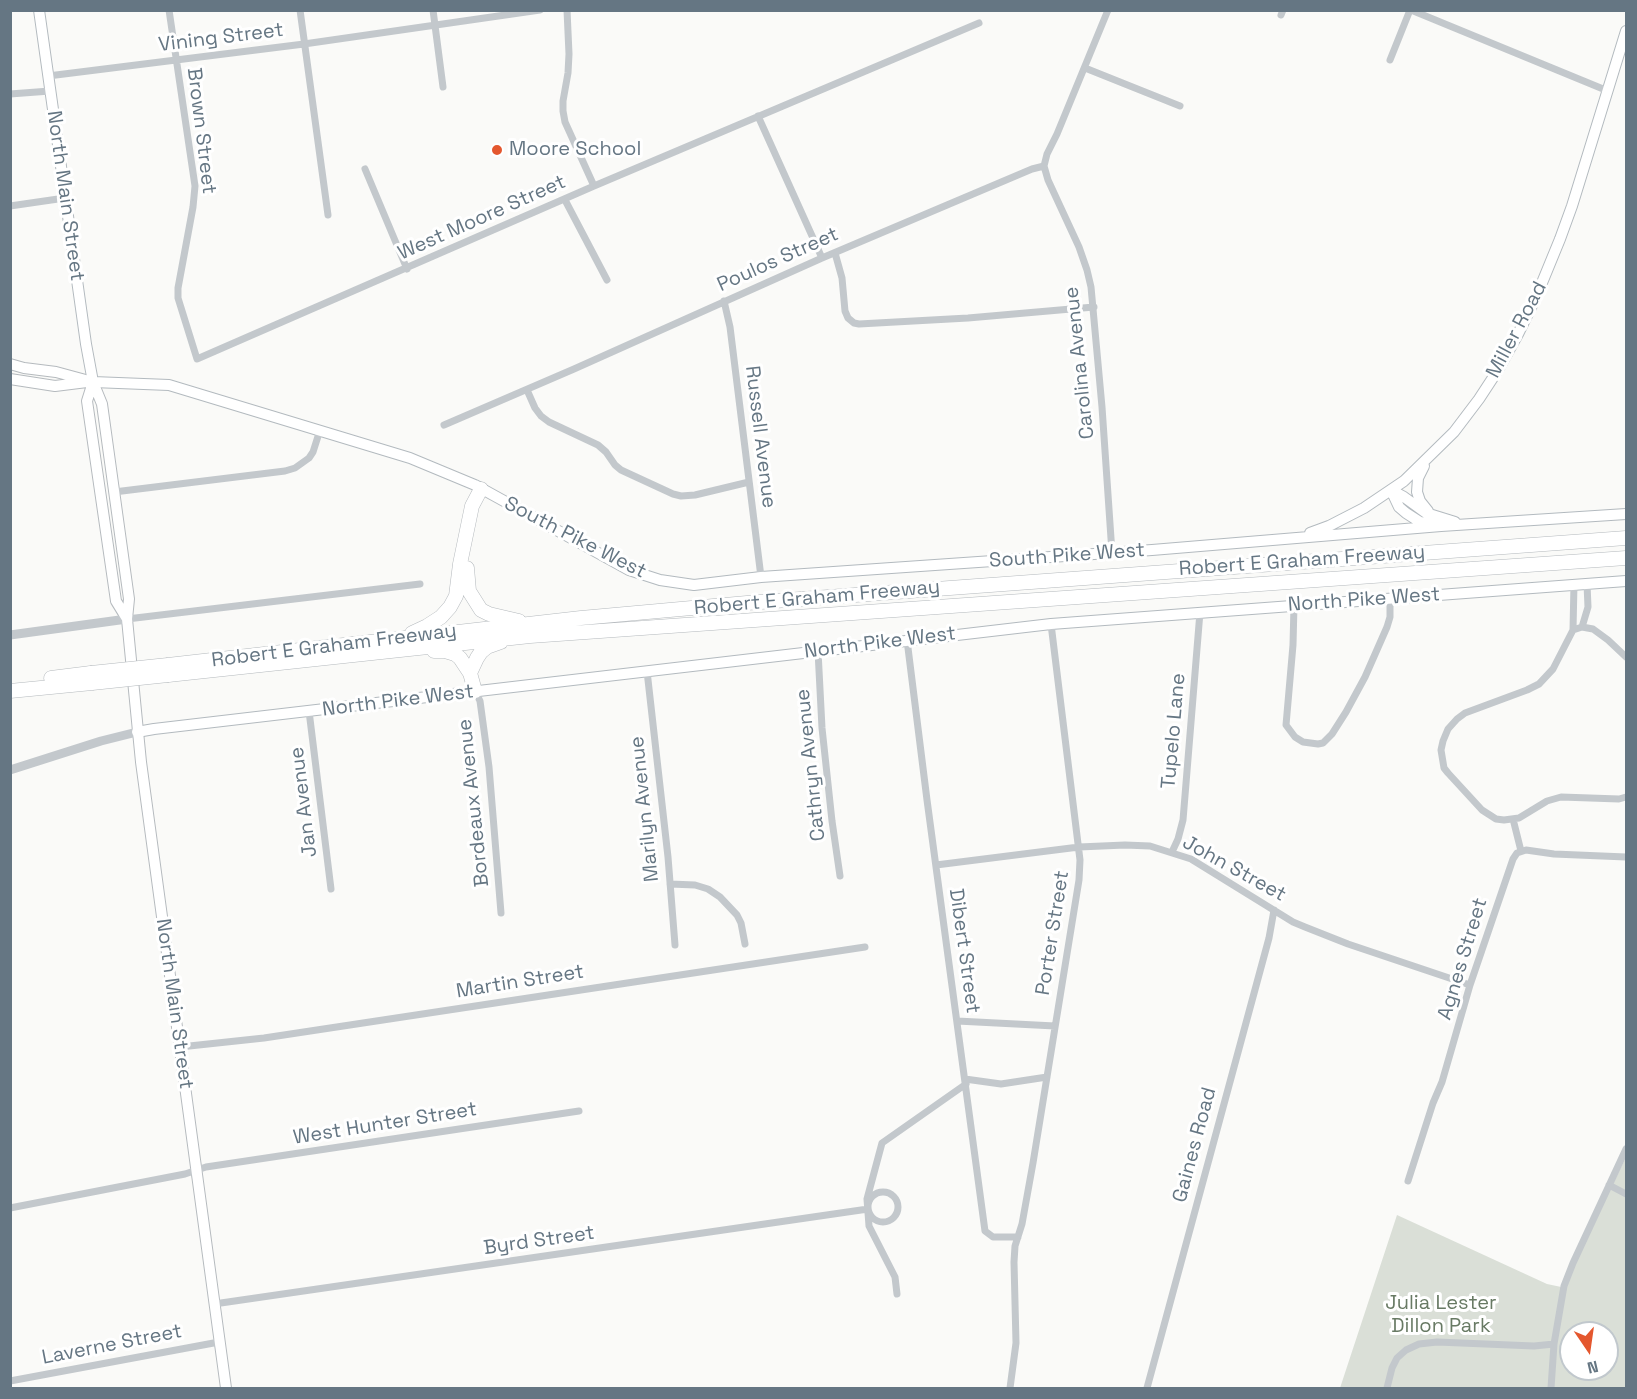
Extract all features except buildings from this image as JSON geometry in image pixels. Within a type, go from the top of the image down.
[{"type":"highway","points":[[393,645],[441,617],[450,607],[456,596],[472,506],[481,489]]},
{"type":"highway","points":[[467,533],[469,591],[481,610],[531,629]]},
{"type":"highway","name":"Robert E Graham Freeway","points":[[10,683],[168,670],[726,605],[1626,538]]},
{"type":"highway","name":"Robert E Graham Freeway","points":[[531,629],[1626,558]]},
{"type":"highway","points":[[470,673],[477,658],[487,647],[531,629]]},
{"type":"highway","points":[[393,645],[455,654],[470,673],[475,691]]},
{"type":"highway","name":"Robert E Graham Freeway","points":[[10,692],[91,678]]},
{"type":"main road","name":"North Main Street","points":[[39,10],[93,381]]},
{"type":"main road","name":"Miller Road","points":[[1290,539],[1335,523],[1364,508],[1404,481],[1454,432],[1479,399],[1498,370],[1527,315],[1554,256],[1572,206],[1626,31]]},
{"type":"main road","points":[[10,364],[93,381]]},
{"type":"main road","points":[[10,379],[55,386],[93,381]]},
{"type":"main road","points":[[93,381],[102,404],[129,599],[127,619]]},
{"type":"main road","points":[[93,381],[87,401],[116,601],[127,619]]},
{"type":"main road","name":"South Pike West","points":[[93,381],[169,385],[410,458],[481,489],[629,570],[660,580],[694,585],[761,577],[1290,539]]},
{"type":"main road","points":[[1430,457],[1419,475],[1417,489],[1420,501],[1432,516]]},
{"type":"main road","points":[[1391,490],[1432,516],[1464,524]]},
{"type":"main road","points":[[1391,490],[1399,507],[1406,513],[1426,524],[1441,526]]},
{"type":"main road","points":[[1290,539],[1464,524],[1626,514]]},
{"type":"main road","name":"North Pike West","points":[[137,732],[1051,624],[1626,581]]},
{"type":"main road","name":"North Main Street","points":[[127,619],[137,732],[226,1389]]},
{"type":"street","name":"Brown Street","points":[[169,10],[195,195],[178,297],[197,359]]},
{"type":"street","points":[[300,10],[328,215]]},
{"type":"street","points":[[433,10],[443,87]]},
{"type":"street","name":"Vining Street","points":[[48,76],[304,44],[540,10]]},
{"type":"street","points":[[567,10],[569,54],[563,111],[565,122],[594,186]]},
{"type":"street","points":[[1044,166],[1108,10]]},
{"type":"street","points":[[1390,60],[1410,10],[1608,91]]},
{"type":"street","name":"West Moore Street","points":[[197,359],[594,186],[979,23]]},
{"type":"street","points":[[1085,68],[1180,106]]},
{"type":"street","points":[[10,94],[50,91]]},
{"type":"street","points":[[758,116],[822,258]]},
{"type":"street","name":"Poulos Street","points":[[444,425],[822,258],[1032,169],[1044,166]]},
{"type":"street","name":"Carolina Avenue","points":[[1044,166],[1048,180],[1079,247],[1087,270],[1094,307],[1112,553]]},
{"type":"street","points":[[365,169],[407,269]]},
{"type":"street","points":[[10,206],[65,198]]},
{"type":"street","points":[[565,200],[607,280]]},
{"type":"street","points":[[835,253],[842,278],[846,316],[851,322],[859,324],[968,318],[1094,307]]},
{"type":"street","name":"Russell Avenue","points":[[724,301],[730,327],[761,577]]},
{"type":"street","points":[[527,390],[541,416],[549,422],[598,445],[621,470],[673,494],[695,495],[749,482]]},
{"type":"street","points":[[114,492],[295,468],[309,458],[313,452],[320,430]]},
{"type":"street","points":[[10,635],[420,584]]},
{"type":"street","points":[[1582,627],[1588,607],[1587,584]]},
{"type":"street","points":[[1574,585],[1573,630],[1553,669],[1539,684],[1457,718],[1448,729],[1443,741],[1441,750],[1444,768],[1463,791],[1490,817],[1504,820],[1526,814],[1547,801],[1561,797],[1619,799],[1626,797]]},
{"type":"street","points":[[1294,605],[1286,726],[1295,737],[1303,742],[1318,744],[1323,743],[1332,734],[1365,677],[1387,627],[1390,617],[1390,598]]},
{"type":"street","name":"Tupelo Lane","points":[[1172,852],[1183,820],[1200,612]]},
{"type":"street","name":"Porter Street","points":[[1010,1389],[1016,1343],[1015,1246],[1032,1163],[1079,880],[1079,847],[1051,624]]},
{"type":"street","points":[[1573,630],[1582,627],[1593,629],[1626,657]]},
{"type":"street","name":"Dibert Street","points":[[907,640],[985,1232],[993,1237],[1018,1237]]},
{"type":"street","name":"Cathryn Avenue","points":[[818,651],[822,728],[840,876]]},
{"type":"street","name":"Marilyn Avenue","points":[[647,671],[675,945]]},
{"type":"street","name":"Bordeaux Avenue","points":[[475,691],[480,701],[489,767],[501,913]]},
{"type":"street","name":"Jan Avenue","points":[[309,711],[331,889]]},
{"type":"street","points":[[10,770],[137,732]]},
{"type":"street","points":[[1513,819],[1521,851],[1626,857]]},
{"type":"street","name":"John Street","points":[[936,865],[1079,847],[1125,844],[1150,846],[1191,859],[1208,868],[1293,922],[1348,944],[1470,985]]},
{"type":"street","name":"Agnes Street","points":[[1408,1181],[1448,1064],[1470,985],[1510,865],[1517,853],[1521,851]]},
{"type":"street","points":[[670,884],[695,885],[708,889],[720,897],[737,915],[746,944]]},
{"type":"street","name":"Gaines Road","points":[[1147,1389],[1269,938],[1274,910]]},
{"type":"street","name":"Martin Street","points":[[180,1047],[264,1038],[865,947]]},
{"type":"street","points":[[957,1021],[1055,1026]]},
{"type":"street","points":[[897,1294],[895,1277],[869,1226],[867,1198],[882,1143],[965,1082],[1001,1084],[1047,1077]]},
{"type":"street","name":"West Hunter Street","points":[[10,1208],[185,1174],[206,1167],[579,1111]]},
{"type":"street","points":[[1551,1389],[1554,1344],[1564,1286],[1626,1149]]},
{"type":"street","points":[[1609,1185],[1626,1194]]},
{"type":"street","points":[[879,1192],[890,1194],[898,1204],[895,1217],[883,1223],[874,1220],[869,1215],[868,1209],[870,1198],[879,1192]]},
{"type":"street","name":"Byrd Street","points":[[214,1304],[868,1209]]},
{"type":"street","name":"Laverne Street","points":[[10,1381],[219,1342]]},
{"type":"street","points":[[1387,1389],[1397,1358],[1406,1350],[1419,1344],[1437,1342],[1534,1346],[1554,1344]]},
{"type":"green space","name":"Julia Lester Dillon Park","points":[[1626,1157],[1626,1388],[1340,1388],[1397,1215],[1547,1284],[1566,1288],[1576,1261]]},
{"type":"place","name":"Moore School","points":[[497,150]]}]
